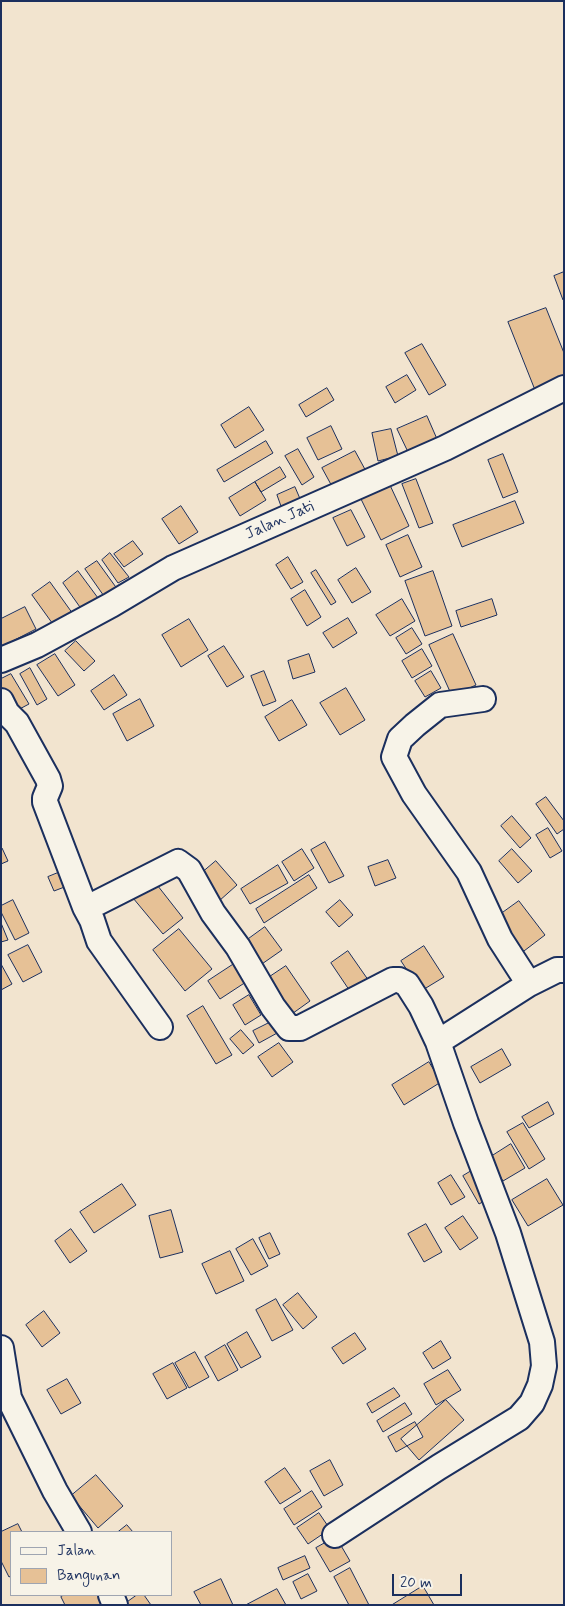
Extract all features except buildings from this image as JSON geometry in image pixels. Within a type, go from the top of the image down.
[{"type":"street","name":"Jalan Jati","points":[[1,660],[37,645],[103,610],[173,568],[445,448],[564,388]]},
{"type":"street","points":[[483,699],[440,705],[400,739],[394,757],[414,794],[469,872],[500,939],[529,984]]},
{"type":"street","points":[[1,701],[17,723],[48,779],[50,786],[45,802],[99,941],[160,1028]]},
{"type":"street","points":[[85,907],[178,862],[189,870],[213,913],[238,947],[274,1007],[289,1028],[300,1028],[381,988],[393,980],[399,980],[406,984],[421,1006],[438,1042],[466,1123],[508,1233],[542,1342],[544,1366],[542,1376],[532,1403],[518,1418],[335,1535]]},
{"type":"street","points":[[438,1042],[529,984],[557,970],[564,970]]},
{"type":"street","points":[[1,1348],[5,1397],[55,1492],[78,1531]]}]
